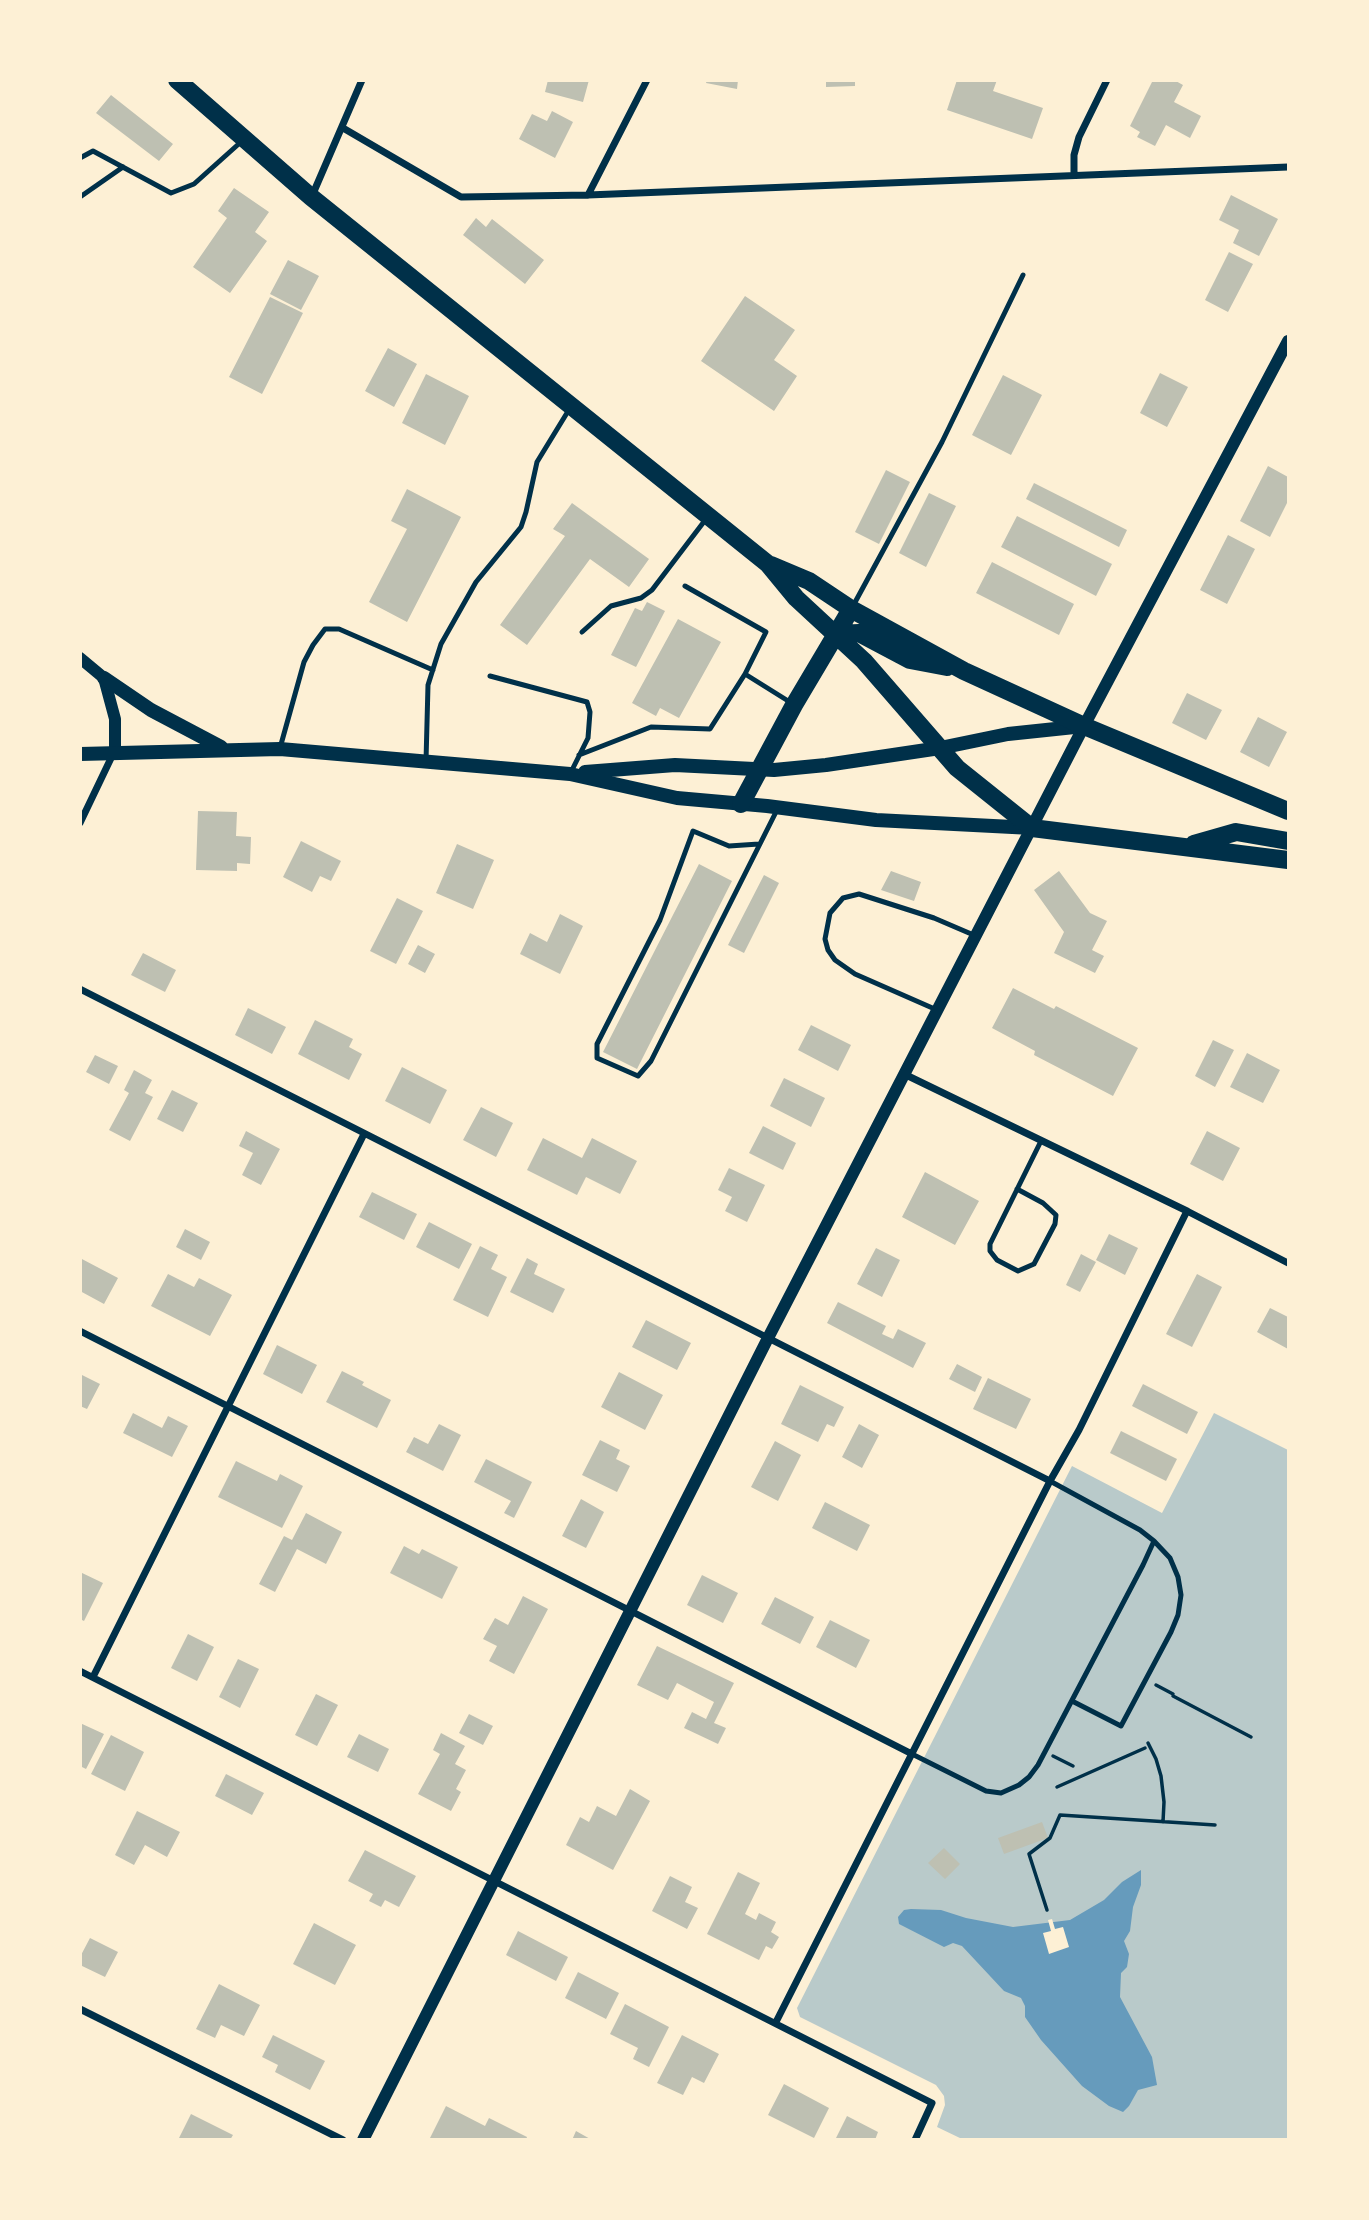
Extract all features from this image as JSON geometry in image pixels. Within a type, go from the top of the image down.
[{"type":"main road","points":[[177,80],[311,197],[768,564],[796,598],[864,661],[957,768],[1032,828]]},
{"type":"main road","points":[[768,564],[809,581],[851,609],[964,671],[1084,726],[1289,811]]},
{"type":"main road","points":[[741,804],[794,705],[851,609]]},
{"type":"main road","points":[[837,634],[859,633],[910,660],[964,671]]},
{"type":"main road","points":[[104,678],[151,710],[225,750]]},
{"type":"main road","points":[[570,774],[675,765],[774,770],[940,748],[1008,734],[1084,726]]},
{"type":"main road","points":[[80,754],[280,749],[426,761],[570,774],[677,799],[876,820],[1032,828],[1289,859]]},
{"type":"main road","points":[[1187,846],[1236,832],[1289,841]]},
{"type":"street","points":[[311,197],[362,80]]},
{"type":"street","points":[[588,195],[647,80]]},
{"type":"street","points":[[1074,175],[1074,155],[1079,138],[1107,80]]},
{"type":"street","points":[[343,128],[461,197],[588,195],[1289,167]]},
{"type":"street","points":[[363,2140],[766,1339],[1084,726],[1289,341]]},
{"type":"street","points":[[80,658],[104,678],[115,719],[115,752],[80,823]]},
{"type":"street","points":[[80,989],[1050,1482]]},
{"type":"street","points":[[904,1074],[1289,1263]]},
{"type":"street","points":[[93,1677],[364,1134]]},
{"type":"street","points":[[776,2022],[1050,1482],[1079,1430],[1187,1211]]},
{"type":"street","points":[[80,1331],[912,1754]]},
{"type":"street","points":[[80,1671],[495,1879],[932,2103],[915,2140]]},
{"type":"street","points":[[80,2009],[342,2140]]},
{"type":"lane","points":[[80,158],[93,151],[171,193],[194,184],[244,139]]},
{"type":"lane","points":[[80,197],[124,167]]},
{"type":"lane","points":[[851,609],[942,442],[1024,275]]},
{"type":"lane","points":[[426,761],[428,685],[441,644],[476,582],[520,527],[537,462],[571,406]]},
{"type":"lane","points":[[582,632],[611,606],[641,598],[652,590],[708,516]]},
{"type":"lane","points":[[579,755],[651,727],[710,729],[745,674],[766,632],[685,586]]},
{"type":"lane","points":[[280,749],[304,663],[325,629],[338,629],[433,670]]},
{"type":"lane","points":[[745,674],[794,705]]},
{"type":"lane","points":[[490,676],[587,702],[590,712],[588,738],[570,774]]},
{"type":"lane","points":[[759,845],[729,846],[693,831],[660,920],[597,1044],[597,1058],[638,1076],[651,1061],[778,808]]},
{"type":"lane","points":[[937,1010],[855,974],[835,960],[825,939],[830,913],[843,898],[859,894],[934,918],[976,936]]},
{"type":"lane","points":[[1017,1189],[1043,1203],[1056,1215],[1055,1224],[1034,1264],[1018,1271],[997,1260],[990,1251],[990,1244],[1017,1189],[1041,1141]]},
{"type":"lane","points":[[1050,1482],[1140,1530],[1154,1541],[1170,1558],[1178,1577],[1181,1595],[1178,1615],[1121,1726],[1072,1701]]},
{"type":"lane","points":[[912,1754],[986,1791],[1001,1793],[1029,1777],[1045,1752],[1154,1541]]},
{"type":"path","points":[[1145,1680],[1251,1737]]},
{"type":"path","points":[[1057,1787],[1147,1746],[1156,1759],[1160,1776],[1164,1802],[1163,1822]]},
{"type":"path","points":[[1045,1752],[1073,1766]]},
{"type":"path","points":[[1047,1910],[1029,1854],[1050,1838],[1060,1815],[1215,1825]]},
{"type":"shaded area","points":[[1214,1413],[1288,1450],[1288,2139],[962,2139],[937,2127],[945,2105],[944,2096],[936,2085],[800,2017],[797,2008],[1072,1466],[1162,1513]]},
{"type":"water","points":[[1141,1870],[1141,1885],[1133,1907],[1130,1931],[1124,1941],[1129,1954],[1127,1967],[1121,1973],[1120,1997],[1152,2057],[1157,2085],[1138,2090],[1123,2112],[1109,2106],[1082,2086],[1041,2040],[1025,2017],[1025,2006],[1021,1998],[1004,1991],[962,1946],[953,1943],[944,1947],[899,1924],[898,1917],[904,1910],[911,1909],[941,1910],[1013,1927],[1070,1920],[1104,1900],[1122,1882]]},
{"type":"pier","points":[[1052,1919],[1055,1929],[1063,1927],[1069,1947],[1049,1954],[1043,1933],[1051,1931],[1048,1920]]},
{"type":"building","points":[[548,80],[589,80],[583,102],[545,92]]},
{"type":"building","points":[[707,80],[738,80],[737,89],[706,83]]},
{"type":"building","points":[[826,80],[855,80],[855,86],[826,87]]},
{"type":"building","points":[[957,80],[997,80],[993,91],[1043,108],[1032,139],[947,110]]},
{"type":"building","points":[[1153,80],[1174,80],[1183,85],[1174,102],[1201,116],[1190,138],[1166,125],[1155,146],[1137,137],[1140,132],[1130,126]]},
{"type":"building","points":[[111,95],[173,144],[159,161],[96,113]]},
{"type":"building","points":[[552,111],[573,122],[555,158],[519,139],[532,114],[547,121]]},
{"type":"building","points":[[234,188],[269,212],[255,232],[267,241],[230,293],[193,267],[227,218],[218,211]]},
{"type":"building","points":[[1231,195],[1278,219],[1259,256],[1233,243],[1239,230],[1219,220]]},
{"type":"building","points":[[476,218],[486,227],[492,219],[544,260],[525,284],[463,235]]},
{"type":"building","points":[[1229,252],[1253,264],[1228,312],[1205,300]]},
{"type":"building","points":[[288,260],[319,276],[301,310],[270,294]]},
{"type":"building","points":[[745,296],[795,330],[774,360],[797,376],[774,411],[701,361]]},
{"type":"building","points":[[270,297],[303,313],[262,394],[229,377]]},
{"type":"building","points":[[388,348],[417,364],[394,407],[365,391]]},
{"type":"building","points":[[1160,373],[1188,387],[1167,427],[1140,413]]},
{"type":"building","points":[[426,374],[469,396],[445,445],[402,423]]},
{"type":"building","points":[[1003,375],[1042,395],[1011,455],[972,435]]},
{"type":"building","points":[[1268,466],[1288,477],[1288,501],[1270,537],[1240,521]]},
{"type":"building","points":[[886,470],[910,482],[879,544],[855,532]]},
{"type":"building","points":[[1034,483],[1127,530],[1119,547],[1026,499]]},
{"type":"building","points":[[407,489],[461,517],[407,622],[369,602],[407,529],[391,521]]},
{"type":"building","points":[[929,493],[956,506],[926,567],[899,553]]},
{"type":"building","points":[[572,503],[649,559],[629,587],[590,559],[527,645],[500,625],[565,536],[553,529]]},
{"type":"building","points":[[1017,516],[1112,564],[1096,596],[1001,547]]},
{"type":"building","points":[[1228,535],[1255,549],[1227,604],[1200,590]]},
{"type":"building","points":[[992,562],[1074,604],[1059,635],[976,593]]},
{"type":"building","points":[[647,602],[665,611],[636,667],[611,655],[635,608],[642,611]]},
{"type":"building","points":[[678,619],[721,642],[679,718],[660,708],[656,716],[632,703]]},
{"type":"building","points":[[1187,693],[1222,710],[1206,740],[1172,723]]},
{"type":"building","points":[[1258,717],[1287,732],[1269,767],[1240,752]]},
{"type":"building","points":[[198,811],[237,812],[236,836],[251,837],[250,864],[237,863],[237,871],[196,870]]},
{"type":"building","points":[[301,841],[341,861],[331,881],[320,876],[312,892],[283,877]]},
{"type":"building","points":[[457,844],[494,860],[473,909],[436,893]]},
{"type":"building","points":[[699,864],[732,881],[637,1069],[603,1052]]},
{"type":"building","points":[[891,871],[921,882],[914,901],[881,890]]},
{"type":"building","points":[[1059,871],[1090,913],[1107,921],[1092,950],[1104,956],[1095,973],[1054,953],[1064,932],[1034,890]]},
{"type":"building","points":[[764,875],[779,883],[744,953],[728,945]]},
{"type":"building","points":[[397,898],[423,911],[396,964],[370,951]]},
{"type":"building","points":[[560,914],[583,926],[560,974],[520,954],[530,933],[547,942]]},
{"type":"building","points":[[418,945],[435,954],[425,973],[408,964]]},
{"type":"building","points":[[143,953],[176,970],[165,992],[131,975]]},
{"type":"building","points":[[1013,988],[1054,1009],[1056,1006],[1138,1048],[1113,1096],[1034,1055],[1035,1051],[992,1028]]},
{"type":"building","points":[[248,1008],[286,1027],[272,1054],[235,1035]]},
{"type":"building","points":[[315,1020],[353,1039],[349,1047],[362,1054],[349,1080],[298,1054]]},
{"type":"building","points":[[811,1025],[851,1045],[838,1071],[798,1050]]},
{"type":"building","points":[[1213,1040],[1234,1050],[1215,1087],[1195,1076]]},
{"type":"building","points":[[1247,1053],[1280,1070],[1263,1103],[1230,1087]]},
{"type":"building","points":[[95,1055],[118,1066],[109,1084],[86,1072]]},
{"type":"building","points":[[402,1067],[447,1090],[430,1124],[385,1101]]},
{"type":"building","points":[[134,1070],[152,1080],[145,1093],[153,1097],[130,1141],[109,1130],[129,1093],[124,1090]]},
{"type":"building","points":[[784,1078],[825,1098],[811,1127],[770,1106]]},
{"type":"building","points":[[172,1090],[198,1103],[183,1132],[157,1119]]},
{"type":"building","points":[[481,1107],[513,1123],[496,1157],[463,1140]]},
{"type":"building","points":[[763,1126],[796,1143],[783,1170],[749,1153]]},
{"type":"building","points":[[246,1131],[280,1149],[261,1185],[242,1175],[253,1153],[239,1146]]},
{"type":"building","points":[[1207,1131],[1240,1148],[1223,1181],[1190,1164]]},
{"type":"building","points":[[543,1138],[582,1158],[592,1138],[637,1161],[620,1194],[586,1177],[577,1195],[527,1170]]},
{"type":"building","points":[[729,1168],[765,1185],[747,1222],[725,1211],[732,1197],[718,1190]]},
{"type":"building","points":[[925,1172],[979,1201],[955,1245],[902,1217]]},
{"type":"building","points":[[372,1192],[417,1214],[404,1240],[359,1217]]},
{"type":"building","points":[[429,1222],[472,1244],[459,1269],[416,1247]]},
{"type":"building","points":[[185,1229],[210,1242],[201,1260],[176,1247]]},
{"type":"building","points":[[1109,1234],[1138,1248],[1125,1275],[1096,1260]]},
{"type":"building","points":[[480,1246],[498,1255],[491,1269],[507,1277],[488,1317],[453,1300]]},
{"type":"building","points":[[876,1248],[900,1260],[882,1297],[857,1284]]},
{"type":"building","points":[[1081,1254],[1096,1262],[1080,1292],[1066,1285]]},
{"type":"building","points":[[80,1258],[118,1278],[104,1304],[80,1291]]},
{"type":"building","points":[[527,1258],[538,1264],[534,1274],[565,1289],[553,1313],[510,1292]]},
{"type":"building","points":[[168,1274],[194,1287],[199,1278],[232,1295],[210,1336],[151,1306]]},
{"type":"building","points":[[1197,1274],[1222,1287],[1192,1347],[1166,1334]]},
{"type":"building","points":[[838,1302],[886,1326],[882,1334],[893,1339],[898,1329],[926,1343],[913,1368],[827,1323]]},
{"type":"building","points":[[1270,1308],[1288,1317],[1288,1349],[1257,1332]]},
{"type":"building","points":[[646,1320],[691,1343],[677,1370],[632,1347]]},
{"type":"building","points":[[277,1345],[317,1365],[302,1394],[263,1374]]},
{"type":"building","points":[[957,1364],[982,1377],[975,1392],[949,1379]]},
{"type":"building","points":[[342,1371],[391,1400],[377,1428],[326,1402]]},
{"type":"building","points":[[619,1372],[663,1395],[645,1430],[601,1407]]},
{"type":"building","points":[[80,1374],[100,1384],[87,1409],[80,1406]]},
{"type":"building","points":[[988,1378],[1031,1399],[1016,1429],[973,1409]]},
{"type":"building","points":[[1143,1384],[1198,1412],[1187,1434],[1132,1406]]},
{"type":"building","points":[[800,1385],[844,1407],[834,1427],[827,1424],[818,1442],[781,1424]]},
{"type":"building","points":[[133,1413],[162,1428],[168,1416],[188,1426],[172,1457],[123,1433]]},
{"type":"building","points":[[439,1424],[461,1435],[443,1471],[406,1452],[414,1437],[428,1444]]},
{"type":"building","points":[[859,1424],[879,1435],[862,1468],[842,1457]]},
{"type":"building","points":[[1121,1431],[1177,1459],[1166,1481],[1110,1453]]},
{"type":"building","points":[[600,1440],[620,1450],[616,1459],[630,1466],[617,1492],[582,1475]]},
{"type":"building","points":[[775,1441],[801,1455],[778,1501],[751,1487]]},
{"type":"building","points":[[486,1459],[532,1482],[514,1518],[504,1513],[511,1501],[474,1482]]},
{"type":"building","points":[[236,1461],[277,1481],[280,1474],[303,1486],[282,1528],[218,1497]]},
{"type":"building","points":[[581,1499],[604,1512],[586,1548],[562,1536]]},
{"type":"building","points":[[825,1502],[870,1525],[857,1551],[812,1528]]},
{"type":"building","points":[[306,1513],[342,1532],[326,1564],[297,1549],[275,1592],[259,1584],[284,1536],[292,1540]]},
{"type":"building","points":[[404,1546],[419,1554],[422,1549],[458,1567],[442,1599],[390,1573]]},
{"type":"building","points":[[80,1572],[103,1583],[84,1621],[80,1619]]},
{"type":"building","points":[[702,1575],[738,1593],[723,1623],[687,1605]]},
{"type":"building","points":[[523,1596],[548,1609],[514,1674],[489,1661],[497,1646],[483,1639],[495,1618],[508,1625]]},
{"type":"building","points":[[775,1597],[814,1617],[800,1644],[761,1624]]},
{"type":"building","points":[[830,1620],[870,1640],[856,1668],[816,1647]]},
{"type":"building","points":[[188,1634],[214,1647],[197,1681],[171,1668]]},
{"type":"building","points":[[657,1646],[734,1683],[714,1723],[726,1728],[718,1744],[684,1728],[692,1712],[706,1719],[714,1702],[677,1683],[668,1700],[637,1685]]},
{"type":"building","points":[[238,1659],[259,1669],[240,1708],[219,1697]]},
{"type":"building","points":[[316,1694],[338,1705],[317,1746],[295,1735]]},
{"type":"building","points":[[469,1714],[493,1726],[483,1745],[459,1733]]},
{"type":"building","points":[[80,1723],[104,1734],[86,1769],[80,1766]]},
{"type":"building","points":[[441,1733],[465,1746],[455,1764],[466,1770],[456,1789],[461,1792],[451,1811],[418,1794],[440,1754],[433,1750]]},
{"type":"building","points":[[359,1734],[389,1749],[378,1772],[347,1757]]},
{"type":"building","points":[[111,1735],[144,1752],[125,1791],[91,1774]]},
{"type":"building","points":[[226,1774],[264,1793],[252,1815],[215,1796]]},
{"type":"building","points":[[630,1789],[650,1801],[613,1870],[566,1845],[580,1817],[589,1822],[597,1806],[616,1816]]},
{"type":"building","points":[[137,1811],[180,1832],[167,1857],[145,1845],[134,1865],[115,1855]]},
{"type":"building","points":[[1042,1822],[1048,1838],[1004,1854],[998,1838]]},
{"type":"building","points":[[944,1848],[960,1864],[945,1879],[928,1863]]},
{"type":"building","points":[[365,1850],[416,1876],[399,1907],[385,1900],[381,1907],[369,1901],[373,1894],[348,1881]]},
{"type":"building","points":[[738,1872],[760,1883],[745,1914],[756,1920],[759,1913],[776,1922],[771,1932],[779,1937],[772,1949],[766,1946],[759,1960],[707,1934]]},
{"type":"building","points":[[670,1876],[692,1887],[685,1902],[698,1908],[687,1929],[652,1911]]},
{"type":"building","points":[[314,1923],[356,1945],[335,1985],[293,1964]]},
{"type":"building","points":[[518,1931],[568,1957],[556,1981],[506,1955]]},
{"type":"building","points":[[90,1938],[118,1952],[105,1977],[80,1965],[80,1957]]},
{"type":"building","points":[[578,1972],[619,1993],[606,2019],[565,1998]]},
{"type":"building","points":[[219,1984],[260,2005],[244,2036],[221,2025],[215,2038],[196,2029]]},
{"type":"building","points":[[625,2004],[669,2027],[649,2067],[633,2059],[638,2048],[610,2034]]},
{"type":"building","points":[[273,2035],[325,2061],[310,2090],[275,2072],[278,2065],[262,2057]]},
{"type":"building","points":[[682,2035],[719,2054],[704,2083],[692,2077],[683,2095],[657,2083]]},
{"type":"building","points":[[784,2084],[829,2108],[814,2138],[768,2115]]},
{"type":"building","points":[[446,2106],[485,2126],[489,2118],[527,2137],[526,2140],[429,2140]]},
{"type":"building","points":[[191,2114],[233,2135],[230,2140],[178,2140]]},
{"type":"building","points":[[847,2116],[878,2132],[875,2140],[835,2140]]},
{"type":"building","points":[[576,2131],[592,2140],[572,2140]]}]
